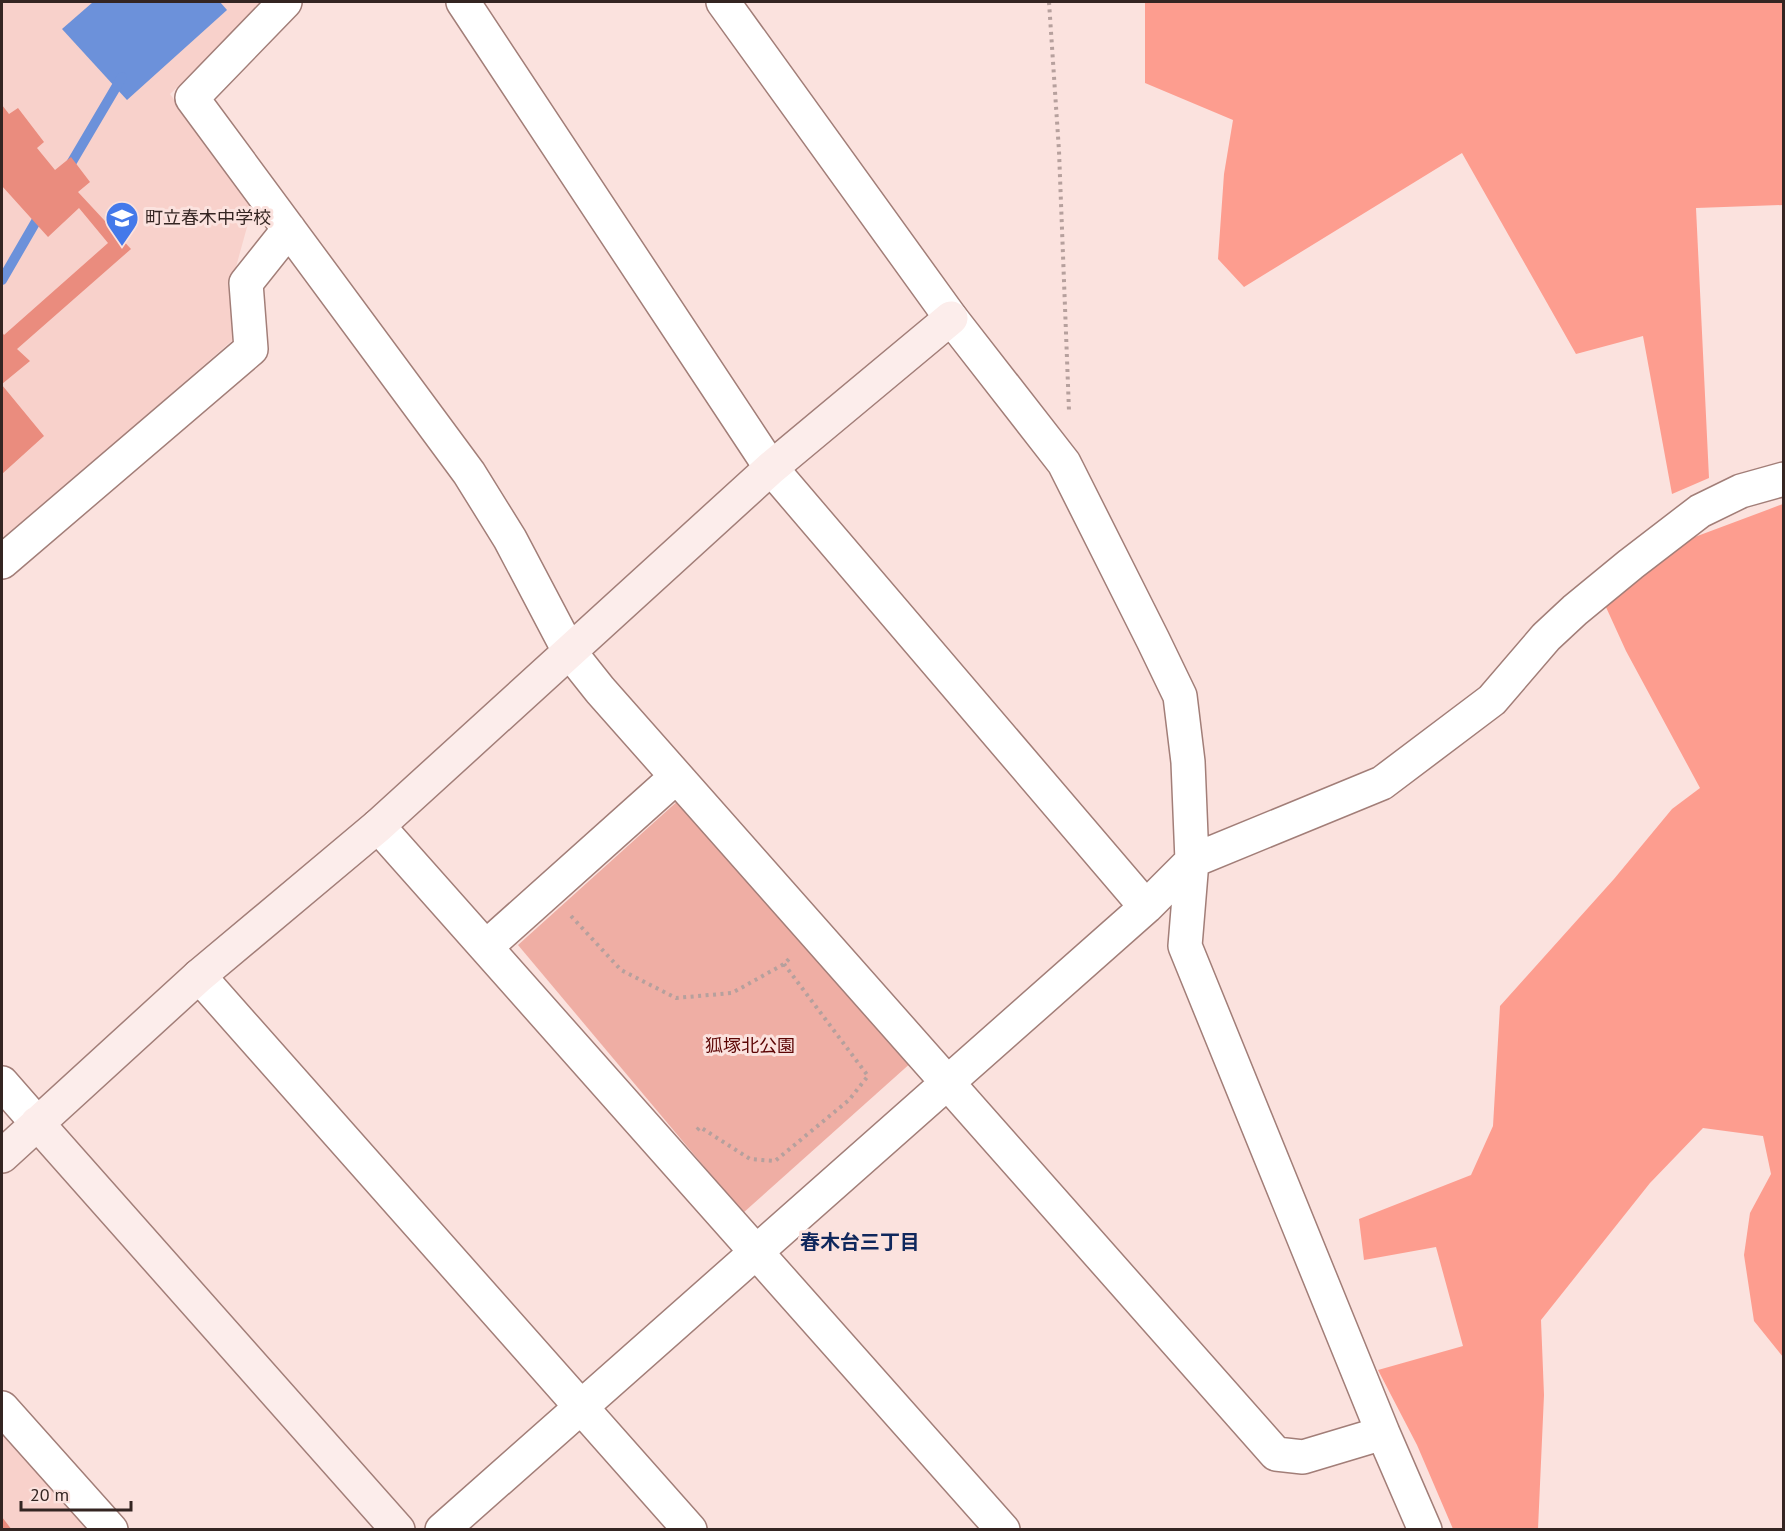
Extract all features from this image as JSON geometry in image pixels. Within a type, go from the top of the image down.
[{"type":"street","points":[[285,2],[192,98],[469,473],[510,539],[568,651],[816,936],[1276,1454],[1304,1457],[1383,1433]]},
{"type":"street","points":[[463,2],[771,468],[1146,907]]},
{"type":"street","points":[[723,2],[951,318],[1064,464],[1180,696],[1188,762],[1192,861],[1185,946],[1383,1433],[1425,1530]]},
{"type":"street","points":[[2,562],[250,348],[246,284],[288,229]]},
{"type":"street","points":[[2,1156],[199,976],[378,826],[771,468],[951,318]]},
{"type":"street","points":[[442,1530],[1146,907],[1192,861],[1382,783],[1492,700],[1546,637],[1575,610],[1700,511],[1741,491],[1784,479]]},
{"type":"street","points":[[486,947],[676,777]]},
{"type":"street","points":[[378,826],[1003,1530]]},
{"type":"street","points":[[199,976],[690,1530]]},
{"type":"street","points":[[2,1083],[398,1530]]},
{"type":"street","points":[[2,1408],[111,1530]]},
{"type":"path","points":[[1049,2],[1059,151],[1070,402],[1064,464]]},
{"type":"path","points":[[548,892],[621,970],[676,998],[732,993],[784,964],[816,936]]},
{"type":"path","points":[[669,1154],[700,1127],[750,1159],[775,1161],[849,1100],[868,1076],[784,964]]},
{"type":"shaded area","name":"町立春木中学校","points":[[2,2],[267,2],[267,4],[170,94],[252,209],[231,285],[235,338],[2,541]]},
{"type":"shaded area","points":[[1145,2],[1783,2],[1783,205],[1696,208],[1709,478],[1672,494],[1643,336],[1576,354],[1462,153],[1244,287],[1218,259],[1224,174],[1233,120],[1145,83]]},
{"type":"shaded area","points":[[1783,504],[1783,1357],[1754,1321],[1744,1255],[1750,1213],[1771,1174],[1763,1136],[1703,1128],[1650,1183],[1541,1320],[1544,1395],[1538,1529],[1453,1529],[1417,1445],[1378,1370],[1463,1346],[1436,1247],[1364,1260],[1359,1219],[1471,1175],[1493,1126],[1500,1006],[1614,879],[1672,809],[1700,788],[1626,651],[1605,605],[1684,541]]},
{"type":"shaded area","points":[[2,1431],[92,1529],[2,1529]]},
{"type":"green space","name":"狐塚北公園","points":[[681,798],[913,1061],[743,1213],[518,945]]},
{"type":"water","points":[[93,2],[220,2],[227,10],[127,100],[62,29]]},
{"type":"building","points":[[2,105],[9,114],[18,108],[44,142],[37,148],[55,170],[71,157],[90,182],[78,192],[131,249],[17,349],[30,361],[2,384],[2,332],[4,335],[108,243],[79,208],[48,237],[2,186]]},
{"type":"building","points":[[2,385],[44,436],[2,474]]},
{"type":"building","points":[[2,1517],[12,1530],[2,1530]]},
{"type":"waterway","points":[[66,172],[122,77]]},
{"type":"waterway","points":[[2,280],[42,211]]},
{"type":"place","name":"町立春木中学校","points":[[122,247]]},
{"type":"district","name":"春木台三丁目","points":[[860,1242]]}]
